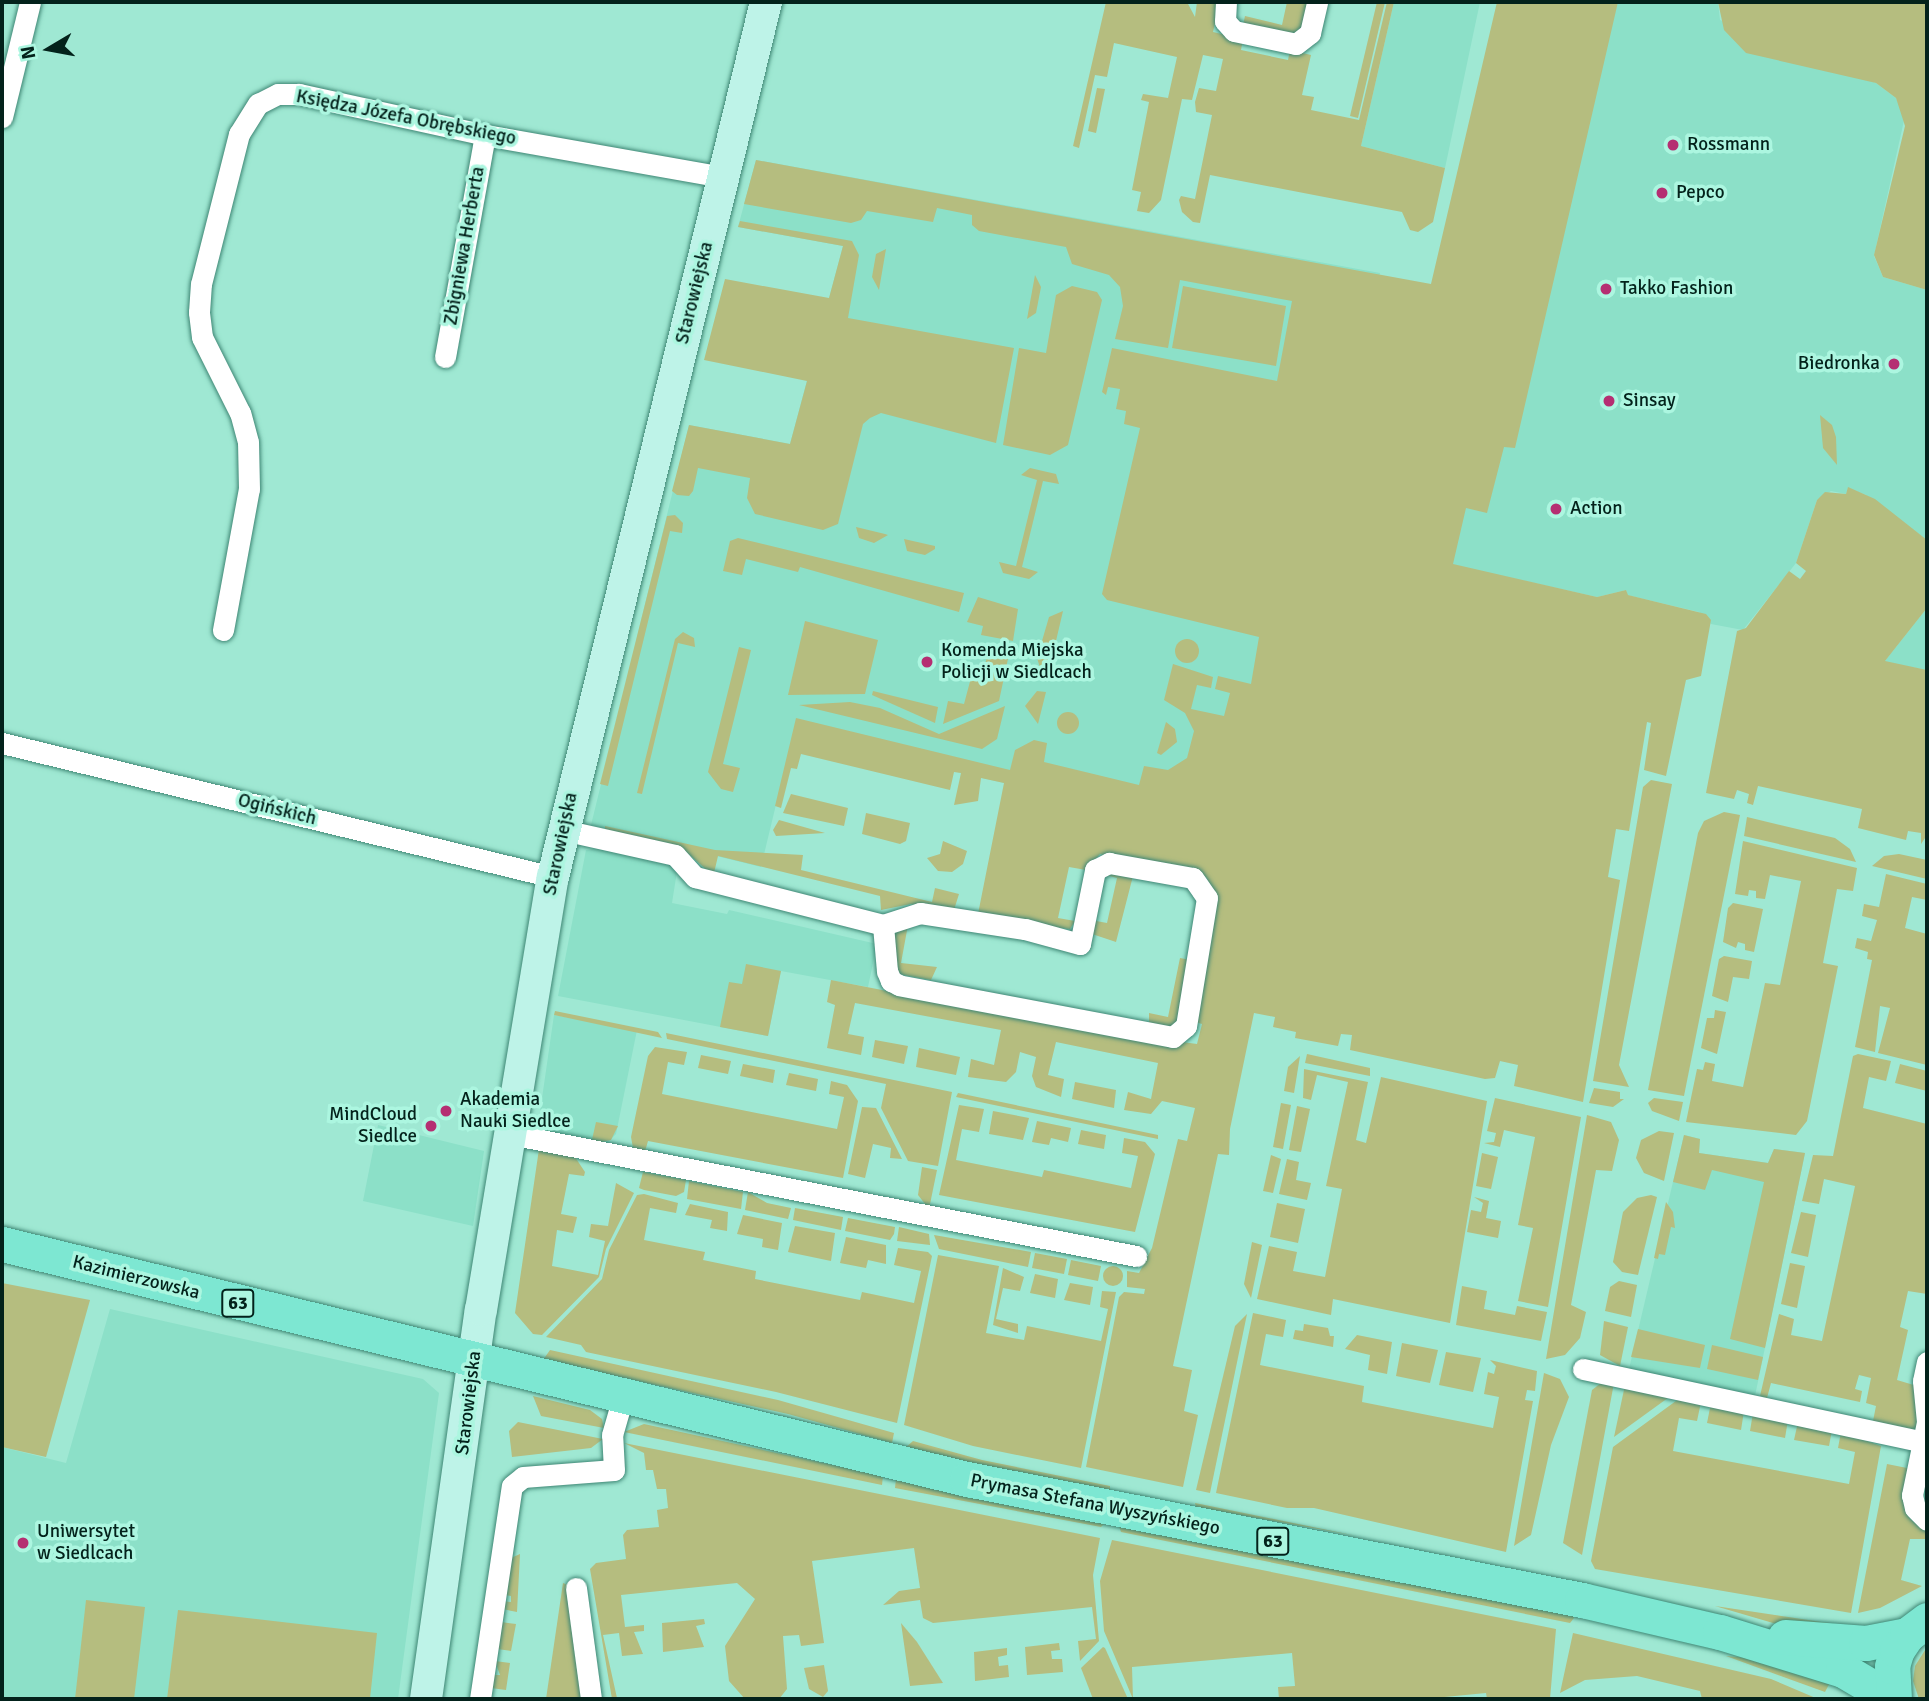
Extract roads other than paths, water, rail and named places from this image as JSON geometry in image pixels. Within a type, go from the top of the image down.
[{"type":"main road","name":"Starowiejska","points":[[426,1699],[475,1360],[553,877],[766,2]]},
{"type":"main road","name":"Kazimierzowska","points":[[2,1244],[475,1360]]},
{"type":"main road","name":"Prymasa Stefana Wyszyńskiego","points":[[475,1360],[967,1479],[1582,1600],[1720,1632],[1843,1670],[1893,1699]]},
{"type":"main road","name":"Prymasa Stefana Wyszyńskiego","points":[[1720,1632],[1866,1643],[1917,1628]]},
{"type":"main road","name":"63","points":[[1893,1699],[1892,1666],[1917,1628]]},
{"type":"street","points":[[2,117],[30,2]]},
{"type":"street","points":[[1226,2],[1225,21],[1234,31],[1296,44],[1310,33],[1317,2]]},
{"type":"street","name":"Księdza Józefa Obrębskiego","points":[[223,630],[249,489],[248,442],[240,413],[202,337],[199,312],[201,284],[239,134],[258,104],[278,94],[299,94],[485,135],[723,177]]},
{"type":"street","name":"Zbigniewa Herberta","points":[[445,357],[485,135]]},
{"type":"street","name":"Ogińskich","points":[[2,743],[553,877]]},
{"type":"street","points":[[563,830],[675,855],[695,877],[883,925],[920,913],[1026,929],[1080,944],[1094,870],[1109,863],[1192,878],[1207,898],[1186,1026],[1173,1037],[899,985],[891,981],[887,971],[883,925]]},
{"type":"street","points":[[510,1134],[1136,1256]]},
{"type":"street","points":[[1927,1362],[1924,1442],[1912,1502],[1927,1520]]},
{"type":"street","points":[[1583,1369],[1924,1442]]},
{"type":"street","points":[[480,1699],[512,1486],[523,1477],[614,1471],[612,1436],[623,1397]]},
{"type":"street","points":[[576,1588],[591,1699]]},
{"type":"place","name":"Rossmann","points":[[1673,145]]},
{"type":"place","name":"Pepco","points":[[1662,193]]},
{"type":"place","name":"Takko Fashion","points":[[1606,289]]},
{"type":"place","name":"Biedronka","points":[[1894,364]]},
{"type":"place","name":"Sinsay","points":[[1609,401]]},
{"type":"place","name":"Action","points":[[1556,509]]},
{"type":"place","name":"Komenda Miejska Policji w Siedlcach","points":[[927,662]]},
{"type":"place","name":"Akademia Nauki Siedlce","points":[[446,1111]]},
{"type":"place","name":"MindCloud Siedlce","points":[[431,1126]]},
{"type":"place","name":"Uniwersytet w Siedlcach","points":[[23,1543]]}]
